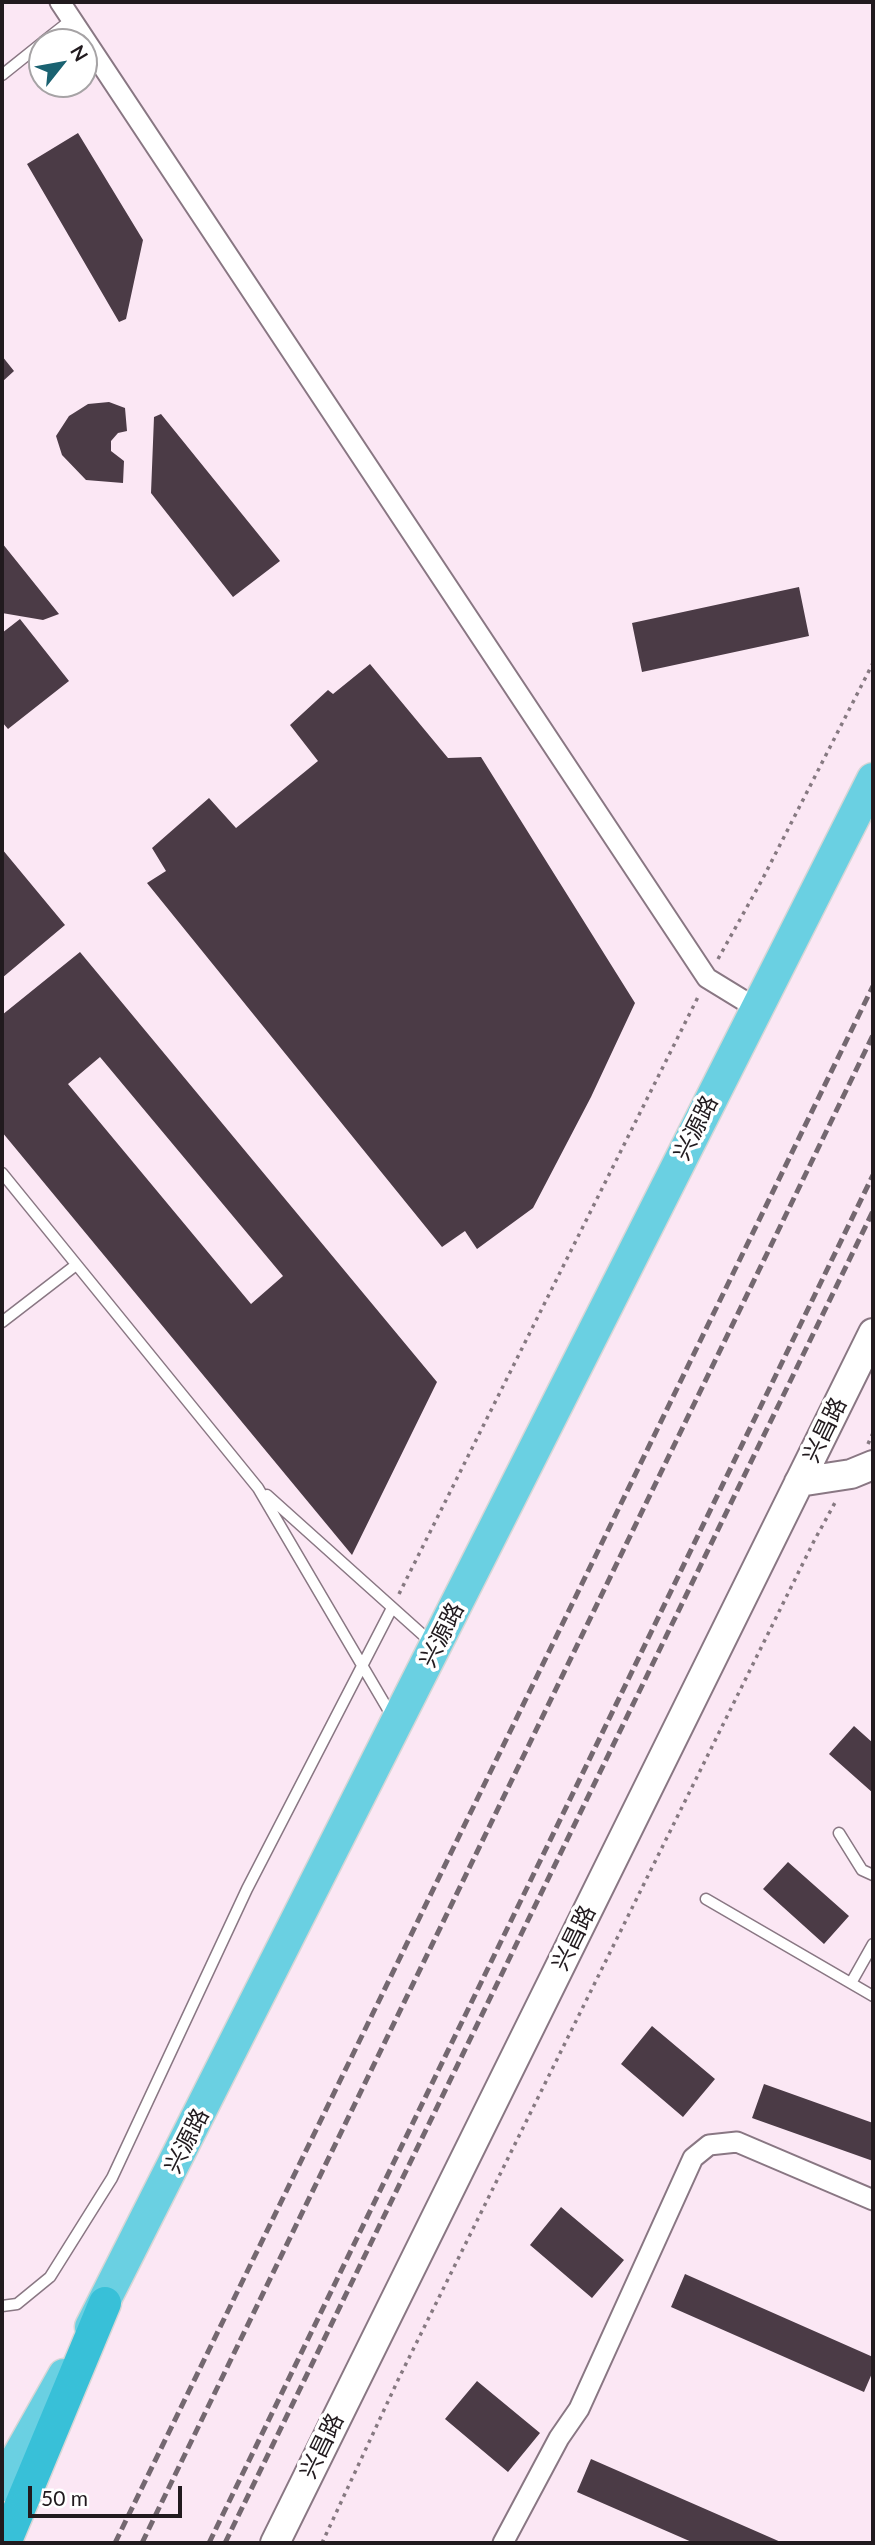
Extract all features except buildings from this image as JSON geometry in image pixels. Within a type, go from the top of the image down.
[{"type":"highway","points":[[5,2543],[105,2303]]},
{"type":"main road","name":"兴源路","points":[[2,2485],[105,2303],[873,779]]},
{"type":"main road","name":"兴昌路","points":[[275,2543],[873,1332]]},
{"type":"main road","points":[[799,1482],[862,1470]]},
{"type":"street","points":[[60,2],[707,978],[756,1008]]},
{"type":"street","points":[[503,2543],[559,2438],[579,2409],[693,2158],[709,2145],[737,2142],[873,2200]]},
{"type":"lane","points":[[61,28],[71,20]]},
{"type":"lane","points":[[2,75],[28,55]]},
{"type":"lane","points":[[2,1173],[258,1488],[436,1647]]},
{"type":"lane","points":[[2,1322],[76,1265]]},
{"type":"lane","points":[[258,1488],[397,1725]]},
{"type":"lane","points":[[2,2306],[17,2304],[50,2277],[112,2178],[247,1889],[392,1608]]},
{"type":"lane","points":[[839,1833],[862,1870],[873,1875]]},
{"type":"lane","points":[[706,1899],[873,1996]]},
{"type":"lane","points":[[851,1983],[873,1944]]},
{"type":"path","points":[[392,1608],[707,978],[762,880],[873,663]]},
{"type":"path","points":[[322,2543],[398,2380],[808,1553],[862,1470],[873,1433]]},
{"type":"railway","points":[[115,2543],[873,986]]},
{"type":"railway","points":[[142,2543],[873,1035]]},
{"type":"railway","points":[[209,2543],[873,1175]]},
{"type":"railway","points":[[225,2543],[873,1211]]}]
